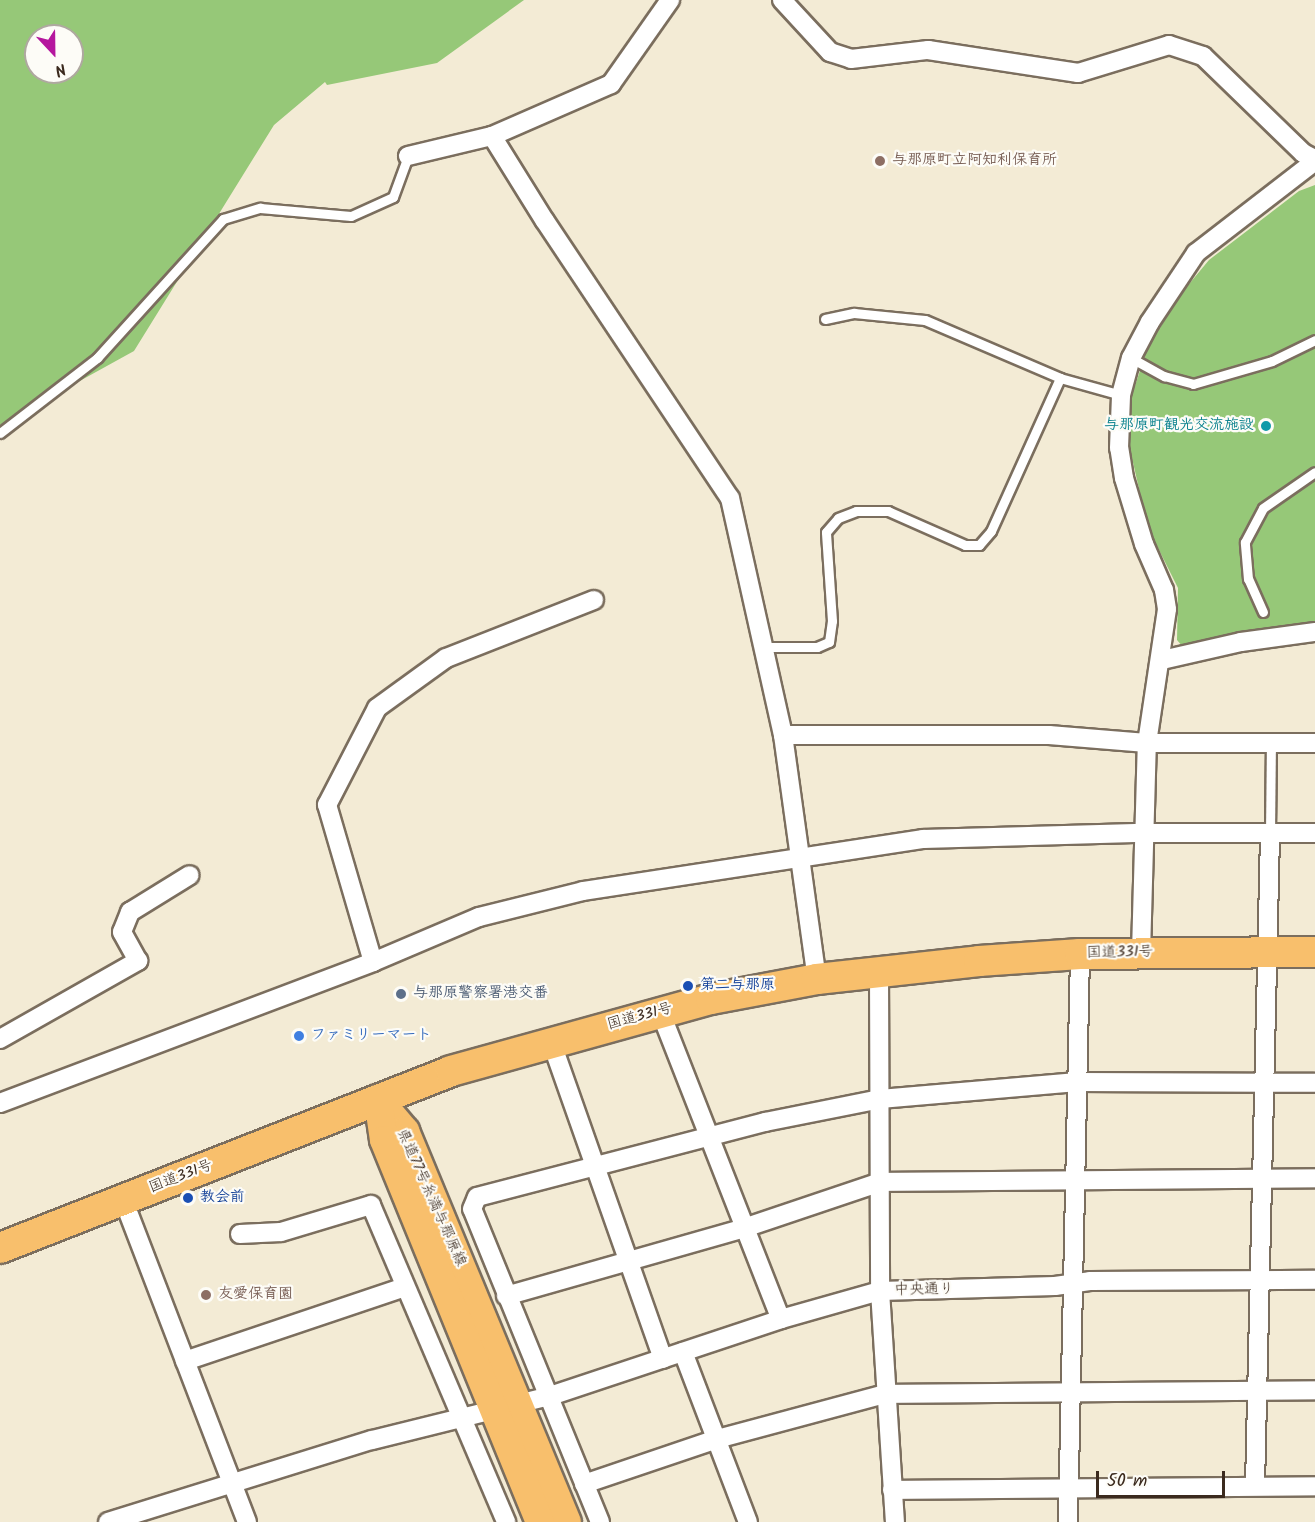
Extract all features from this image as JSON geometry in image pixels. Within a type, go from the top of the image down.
[{"type":"highway","name":"国道331号","points":[[0,1248],[451,1071],[660,1011],[818,979],[879,972],[1080,954],[1315,952]]},
{"type":"main road","name":"県道77号糸満与那原線","points":[[378,1099],[405,1131],[508,1407],[540,1522]]},
{"type":"main road","name":"県道77号糸満与那原線","points":[[508,1407],[567,1522]]},
{"type":"street","points":[[408,156],[492,136],[610,84],[670,0]]},
{"type":"street","points":[[782,0],[830,52],[851,59],[928,50],[1078,73],[1169,45],[1203,56],[1304,153],[1315,160],[1196,253],[1150,321],[1131,358],[1120,395],[1119,448],[1124,478],[1144,544],[1164,590],[1167,609],[1162,660],[1147,744],[1141,953]]},
{"type":"street","points":[[492,136],[730,498],[783,735],[818,979]]},
{"type":"street","points":[[373,962],[327,805],[376,708],[446,658],[594,600]]},
{"type":"street","points":[[1162,660],[1241,642],[1315,632]]},
{"type":"street","points":[[783,735],[1049,735],[1147,744],[1315,743]]},
{"type":"street","points":[[0,1103],[373,962],[479,917],[583,891],[923,839],[1144,833],[1315,833]]},
{"type":"street","points":[[1255,1486],[1262,1085],[1267,952],[1271,932],[1270,834]]},
{"type":"street","points":[[0,1039],[138,961],[122,932],[130,912],[190,875]]},
{"type":"street","points":[[1068,1522],[1080,954]]},
{"type":"street","points":[[879,972],[880,1291],[895,1522]]},
{"type":"street","points":[[660,1011],[707,1137],[781,1319]]},
{"type":"street","points":[[550,1041],[663,1359]]},
{"type":"street","points":[[600,1522],[472,1209],[477,1197],[707,1137],[880,1099],[1077,1082],[1262,1085],[1315,1083]]},
{"type":"street","points":[[506,1296],[744,1228],[881,1182],[1315,1178]]},
{"type":"street","points":[[123,1199],[247,1522]]},
{"type":"street","points":[[240,1234],[281,1232],[371,1205],[506,1522]]},
{"type":"street","name":"中央通り","points":[[108,1522],[372,1440],[550,1396],[781,1319],[880,1291],[1073,1283],[1315,1280]]},
{"type":"street","points":[[186,1361],[405,1287]]},
{"type":"street","points":[[683,1352],[748,1522]]},
{"type":"street","points":[[584,1484],[717,1439],[885,1394],[1072,1394],[1315,1389]]},
{"type":"street","points":[[892,1490],[1315,1486]]},
{"type":"lane","points":[[0,433],[97,358],[223,219],[260,208],[351,216],[393,197],[408,156]]},
{"type":"lane","points":[[825,319],[854,313],[925,320],[1060,378],[1120,395]]},
{"type":"lane","points":[[1131,358],[1164,376],[1193,384],[1272,361],[1315,340]]},
{"type":"lane","points":[[764,647],[817,647],[829,642],[832,621],[826,532],[838,518],[856,511],[888,511],[965,545],[979,545],[991,531],[1060,378]]},
{"type":"lane","points":[[1263,612],[1248,579],[1245,542],[1263,508],[1315,472]]},
{"type":"lane","points":[[1270,834],[1271,742]]},
{"type":"green space","points":[[0,0],[524,0],[437,63],[327,85],[325,82],[274,125],[134,351],[0,425]]},
{"type":"green space","points":[[1315,185],[1315,624],[1233,633],[1183,647],[1177,640],[1178,588],[1148,528],[1129,445],[1132,395],[1147,349],[1180,295],[1209,260],[1299,191]]},
{"type":"place","name":"与那原町立阿知利保育所","points":[[880,161]]},
{"type":"place","name":"与那原町観光交流施設","points":[[1266,426]]},
{"type":"place","name":"第二与那原","points":[[688,986]]},
{"type":"place","name":"与那原警察署港交番","points":[[401,994]]},
{"type":"place","name":"ファミリーマート","points":[[299,1036]]},
{"type":"place","name":"教会前","points":[[188,1198]]},
{"type":"place","name":"友愛保育園","points":[[206,1295]]}]
